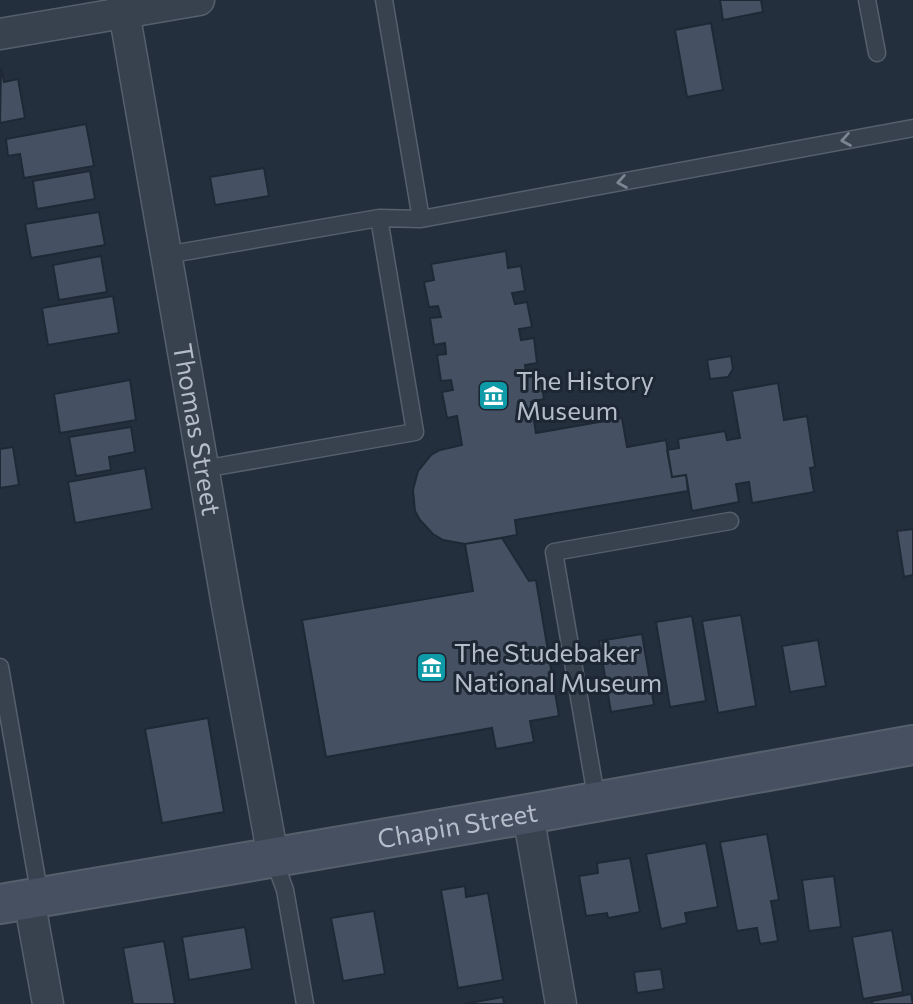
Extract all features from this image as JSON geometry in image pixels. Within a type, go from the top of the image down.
[{"type":"main road","name":"Chapin Street","points":[[23,900],[913,745]]},
{"type":"street","points":[[0,34],[123,6],[199,0]]},
{"type":"street","name":"Thomas Street","points":[[123,6],[273,857]]},
{"type":"street","points":[[528,814],[561,1004]]},
{"type":"street","points":[[23,900],[48,1004]]},
{"type":"lane","points":[[384,0],[421,219]]},
{"type":"lane","points":[[867,0],[877,53]]},
{"type":"lane","points":[[166,255],[379,218],[421,219],[913,128]]},
{"type":"lane","points":[[203,469],[415,432],[379,218]]},
{"type":"lane","points":[[597,802],[554,552],[730,521]]},
{"type":"lane","points":[[0,667],[23,900]]},
{"type":"lane","points":[[273,857],[285,890],[305,1004]]},
{"type":"building","points":[[720,0],[761,0],[763,12],[723,20]]},
{"type":"building","points":[[711,23],[723,90],[687,97],[675,30]]},
{"type":"building","points":[[1,67],[4,82],[18,79],[25,118],[0,123]]},
{"type":"building","points":[[86,124],[94,166],[24,178],[20,154],[8,156],[6,139]]},
{"type":"building","points":[[264,168],[269,196],[215,205],[210,177]]},
{"type":"building","points":[[90,171],[95,199],[37,209],[33,181]]},
{"type":"building","points":[[99,212],[105,245],[31,258],[25,224]]},
{"type":"building","name":"The History Museum","points":[[506,251],[508,268],[521,266],[525,291],[512,293],[515,304],[527,302],[532,327],[519,329],[521,340],[534,338],[537,363],[525,365],[527,377],[540,375],[544,399],[531,402],[536,433],[622,418],[627,447],[666,440],[672,477],[686,475],[688,491],[515,520],[517,535],[465,544],[443,540],[420,520],[415,511],[413,490],[418,471],[431,455],[462,445],[457,416],[447,418],[442,392],[453,390],[451,380],[441,381],[437,355],[446,354],[445,343],[434,345],[430,318],[441,317],[438,306],[429,307],[424,282],[434,280],[431,264]]},
{"type":"building","points":[[101,256],[107,292],[59,300],[53,265]]},
{"type":"building","points":[[113,296],[119,333],[48,345],[42,308]]},
{"type":"building","points":[[731,356],[733,369],[728,377],[710,379],[707,360]]},
{"type":"building","points":[[130,380],[136,420],[60,433],[54,394]]},
{"type":"building","points":[[778,383],[784,420],[807,416],[815,467],[810,468],[814,492],[752,503],[749,482],[736,484],[739,502],[692,511],[686,475],[672,477],[667,450],[679,448],[678,439],[725,431],[727,440],[740,438],[732,391]]},
{"type":"building","points":[[131,427],[135,452],[109,457],[111,470],[76,476],[69,437]]},
{"type":"building","points":[[13,447],[19,485],[0,488],[0,449]]},
{"type":"building","points":[[145,468],[152,509],[75,523],[68,482]]},
{"type":"building","points":[[913,529],[913,575],[904,577],[897,531]]},
{"type":"building","name":"The Studebaker National Museum","points":[[502,538],[529,581],[536,580],[559,716],[530,721],[534,742],[496,749],[492,728],[326,757],[302,620],[473,591],[465,544]]},
{"type":"building","points":[[741,615],[756,706],[718,713],[702,621]]},
{"type":"building","points":[[692,616],[706,701],[670,707],[656,622]]},
{"type":"building","points":[[642,634],[654,705],[611,712],[599,641]]},
{"type":"building","points":[[818,640],[826,686],[790,692],[782,646]]},
{"type":"building","points":[[208,718],[224,812],[162,823],[145,729]]},
{"type":"building","points":[[767,834],[779,900],[771,901],[778,941],[760,944],[757,928],[737,931],[720,842]]},
{"type":"building","points":[[706,843],[718,907],[685,913],[687,923],[661,929],[646,854]]},
{"type":"building","points":[[630,858],[640,912],[608,918],[607,913],[586,916],[579,876],[598,873],[597,863]]},
{"type":"building","points":[[834,876],[841,927],[809,931],[802,880]]},
{"type":"building","points":[[465,886],[466,897],[488,893],[503,980],[458,988],[441,890]]},
{"type":"building","points":[[374,911],[385,974],[343,981],[331,918]]},
{"type":"building","points":[[245,927],[252,969],[189,980],[182,937]]},
{"type":"building","points":[[892,930],[903,992],[863,999],[852,937]]},
{"type":"building","points":[[164,941],[175,1004],[133,1004],[123,948]]},
{"type":"building","points":[[661,969],[664,989],[637,993],[634,972]]},
{"type":"building","points":[[911,994],[913,1004],[872,1004],[872,1001]]},
{"type":"building","points":[[503,997],[504,1004],[464,1004]]},
{"type":"place","name":"The History Museum","points":[[493,396]]},
{"type":"place","name":"The Studebaker National Museum","points":[[431,668]]}]
